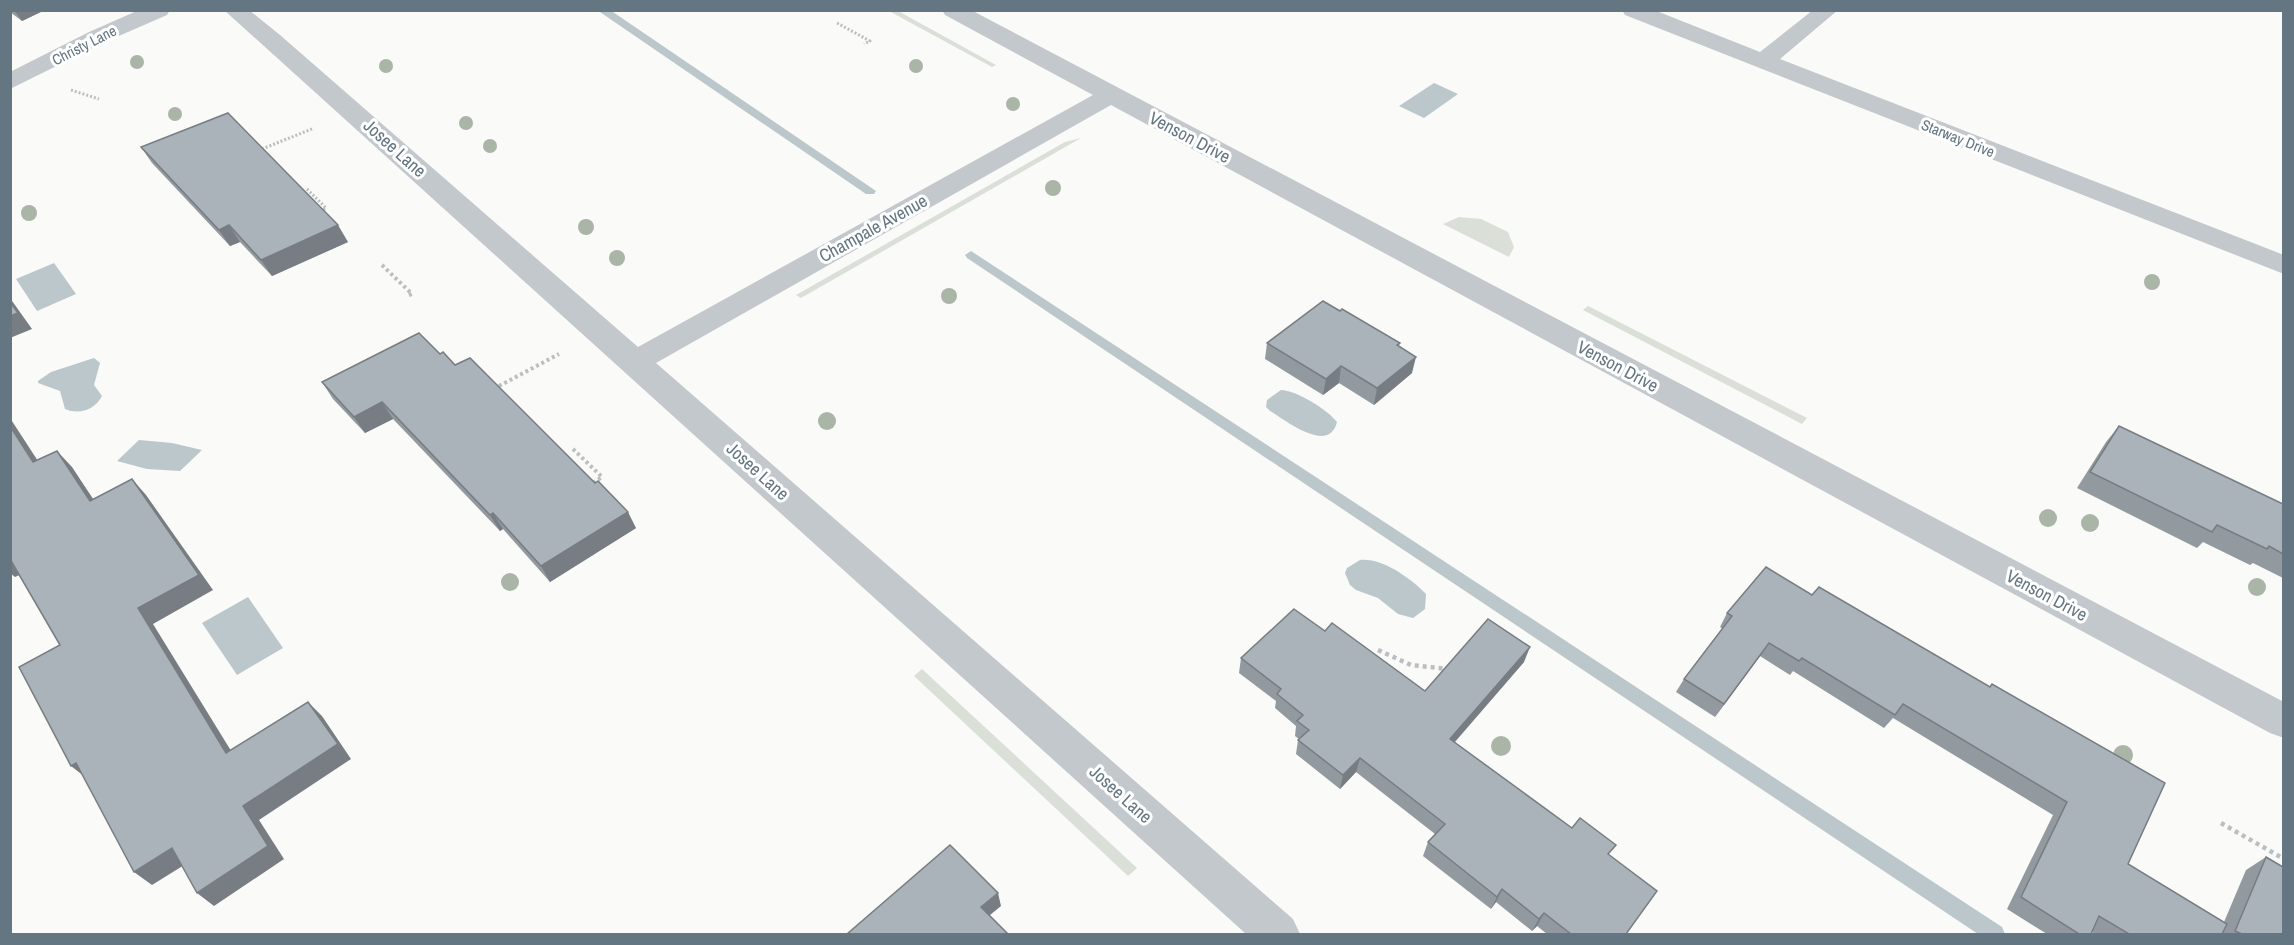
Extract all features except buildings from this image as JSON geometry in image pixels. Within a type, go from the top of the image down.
[{"type":"street","name":"Christy Lane","points":[[10,82],[97,37],[159,10]]},
{"type":"street","name":"Josee Lane","points":[[235,10],[636,361],[1278,934]]},
{"type":"street","name":"Venson Drive","points":[[953,10],[2283,721]]},
{"type":"street","name":"Starway Drive","points":[[1633,10],[2283,265]]},
{"type":"street","points":[[1763,61],[1827,10]]},
{"type":"street","name":"Champale Avenue","points":[[636,361],[1111,95]]},
{"type":"path","points":[[837,23],[870,41],[864,44]]},
{"type":"path","points":[[68,89],[99,99]]},
{"type":"path","points":[[262,148],[315,128]]},
{"type":"path","points":[[307,189],[326,208],[321,211]]},
{"type":"path","points":[[382,265],[412,294],[407,296]]},
{"type":"path","points":[[499,386],[559,354]]},
{"type":"path","points":[[573,449],[602,477],[593,483]]},
{"type":"path","points":[[1378,650],[1406,664],[1431,669],[1448,669]]},
{"type":"path","points":[[2221,823],[2283,859]]},
{"type":"shaded area","points":[[889,11],[898,11],[996,65],[992,67]]},
{"type":"shaded area","points":[[1434,83],[1458,94],[1424,118],[1399,106]]},
{"type":"shaded area","points":[[1081,138],[801,298],[796,295],[1065,142]]},
{"type":"shaded area","points":[[1459,217],[1481,219],[1508,232],[1514,247],[1509,257],[1443,224]]},
{"type":"shaded area","points":[[54,263],[76,294],[37,311],[16,279]]},
{"type":"shaded area","points":[[1588,306],[1807,418],[1802,424],[1583,310]]},
{"type":"shaded area","points":[[94,358],[100,363],[94,385],[102,396],[91,408],[81,411],[65,409],[60,391],[38,383],[51,372]]},
{"type":"shaded area","points":[[1281,390],[1303,397],[1327,412],[1337,422],[1332,431],[1325,435],[1306,432],[1270,411],[1266,407],[1267,400]]},
{"type":"shaded area","points":[[139,440],[172,443],[202,450],[180,471],[147,469],[117,461]]},
{"type":"shaded area","points":[[1360,560],[1378,562],[1396,570],[1412,582],[1426,594],[1425,609],[1413,618],[1398,614],[1378,598],[1356,590],[1350,585],[1345,573],[1347,568]]},
{"type":"shaded area","points":[[248,597],[283,648],[237,675],[202,623]]},
{"type":"shaded area","points":[[922,669],[1137,868],[1128,876],[914,676]]},
{"type":"waterway","points":[[602,10],[870,191]]},
{"type":"waterway","points":[[971,255],[1995,934]]}]
